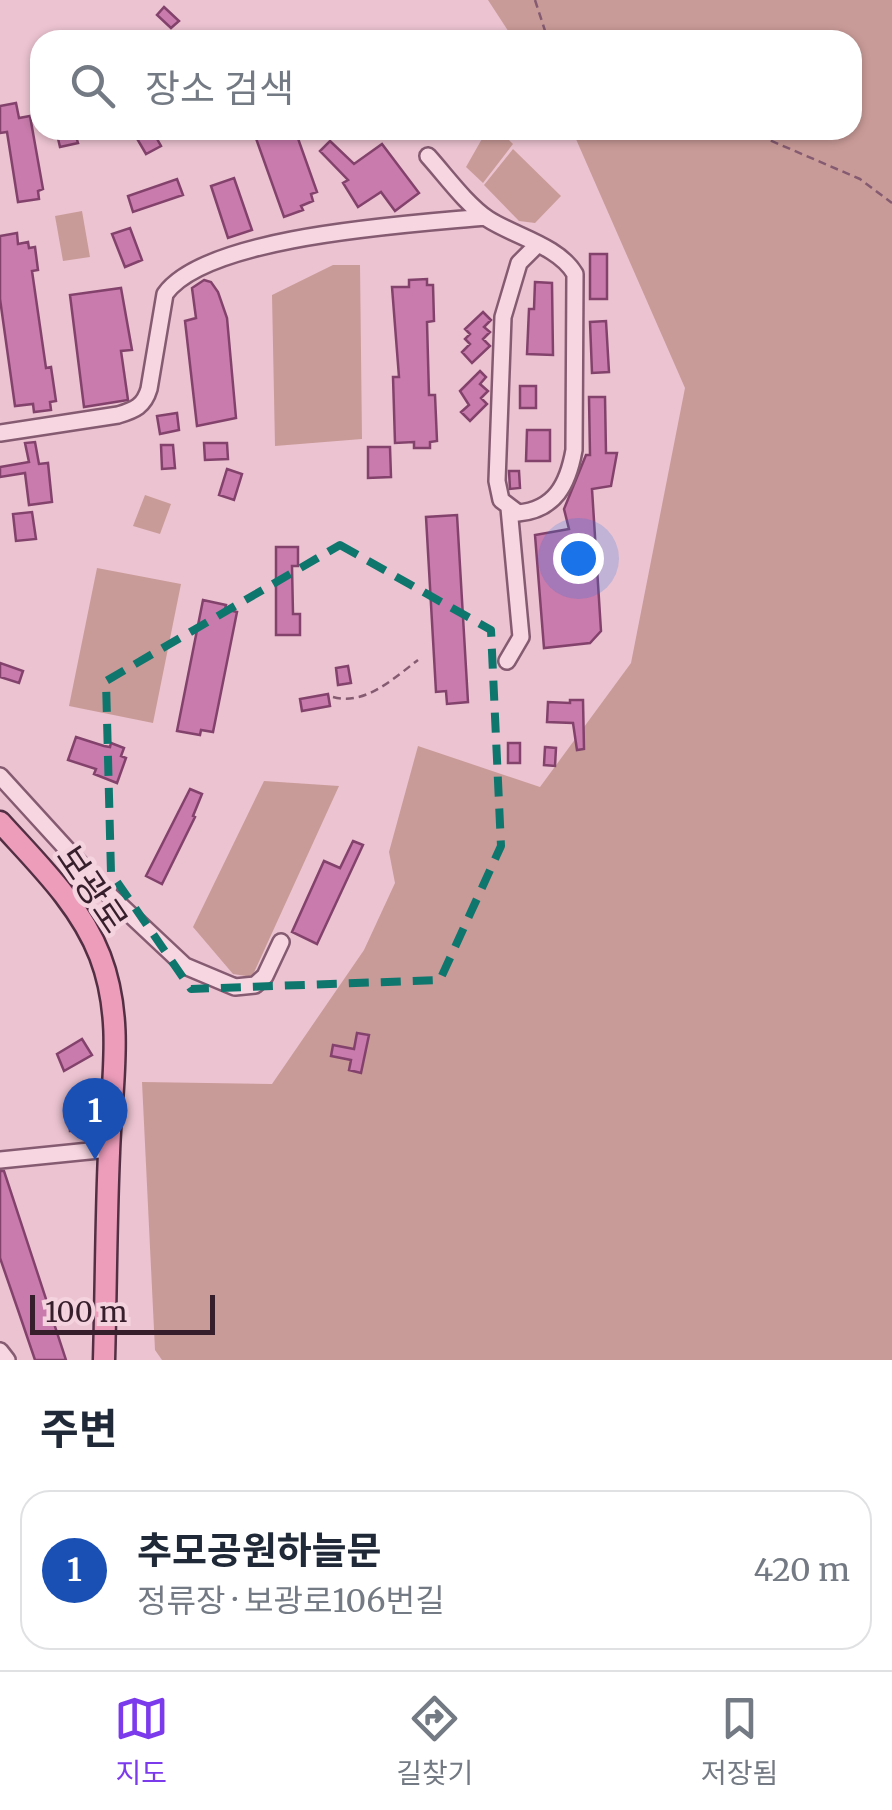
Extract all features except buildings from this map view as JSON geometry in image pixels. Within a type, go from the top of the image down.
[{"type":"main road","name":"보광로","points":[[0,822],[79,914],[100,954],[113,995],[116,1054],[109,1149],[104,1360]]},
{"type":"street","points":[[428,156],[484,217],[537,245],[562,259],[575,274],[574,450],[564,486],[552,501],[518,513],[501,500],[497,482],[503,317],[519,262],[537,245]]},
{"type":"street","points":[[0,432],[137,409],[149,388],[165,294],[171,285],[192,272],[252,250],[326,232],[484,217]]},
{"type":"street","points":[[507,661],[522,637],[509,508]]},
{"type":"street","points":[[0,776],[104,890],[185,966],[235,987],[255,985],[265,976],[281,942]]},
{"type":"street","points":[[0,1160],[109,1149]]},
{"type":"street","points":[[0,1352],[7,1360]]},
{"type":"path","points":[[536,0],[545,30]]},
{"type":"path","points":[[770,140],[860,179],[892,202]]},
{"type":"path","points":[[333,697],[347,700],[365,695],[418,660]]},
{"type":"highlighted area","points":[[340,545],[491,630],[501,846],[440,980],[191,989],[111,873],[106,681]]},
{"type":"shaded area","points":[[488,0],[892,0],[892,1360],[162,1360],[155,1350],[142,1082],[272,1084],[364,950],[395,883],[389,852],[418,746],[540,787],[631,663],[685,388],[576,140],[862,140],[862,30],[508,30]]},
{"type":"shaded area","points":[[481,140],[509,140],[513,144],[483,183],[466,167]]},
{"type":"shaded area","points":[[513,149],[561,196],[535,223],[519,221],[484,185]]},
{"type":"shaded area","points":[[82,211],[90,257],[63,261],[55,216]]},
{"type":"shaded area","points":[[333,265],[360,265],[362,439],[275,446],[272,295]]},
{"type":"shaded area","points":[[145,495],[171,504],[160,534],[133,526]]},
{"type":"shaded area","points":[[97,568],[181,584],[153,723],[69,706]]},
{"type":"shaded area","points":[[264,781],[339,786],[252,977],[233,974],[193,927]]},
{"type":"place","name":"추모공원하늘문","points":[[95,1160]]}]
